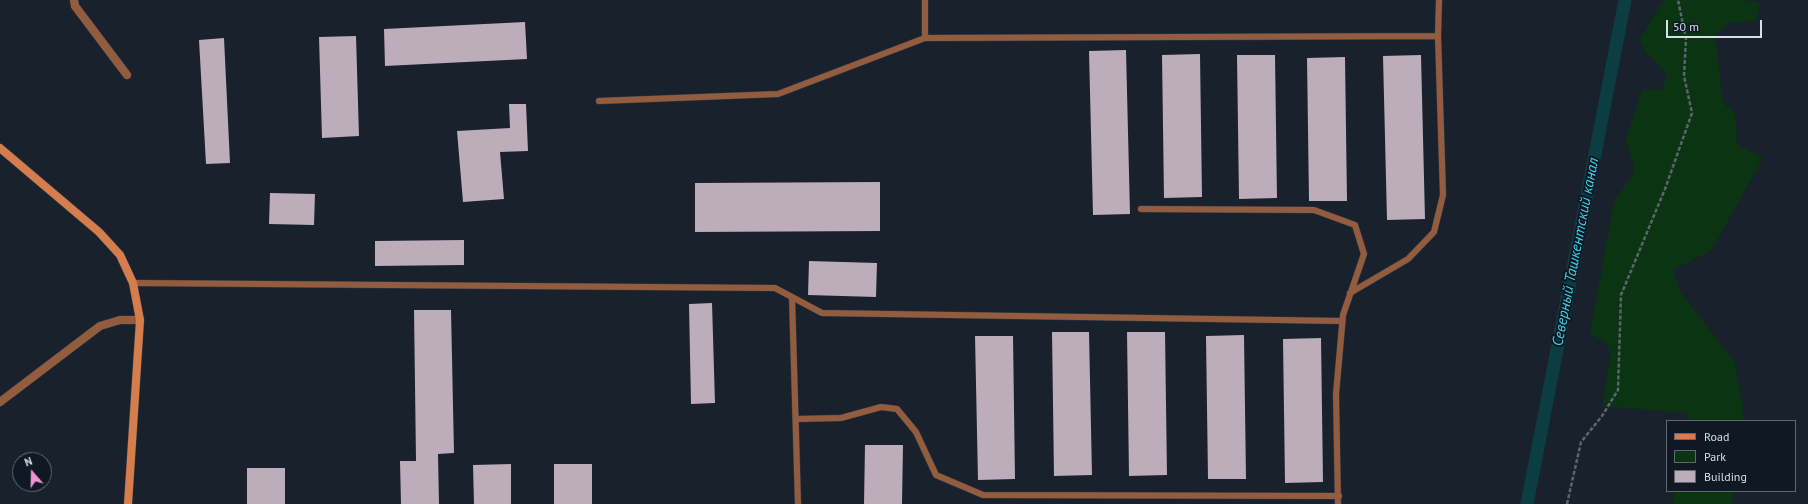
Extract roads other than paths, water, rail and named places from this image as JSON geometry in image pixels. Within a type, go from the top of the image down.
[{"type":"street","points":[[74,0],[75,6],[127,75]]},
{"type":"street","points":[[0,148],[99,232],[120,255],[133,283],[140,320],[128,504]]},
{"type":"street","points":[[0,402],[100,326],[120,320],[140,320]]},
{"type":"lane","points":[[925,0],[925,38]]},
{"type":"lane","points":[[1350,293],[1408,259],[1434,232],[1443,195],[1438,36],[1439,0]]},
{"type":"lane","points":[[599,101],[778,94],[925,38],[1438,36]]},
{"type":"lane","points":[[1141,209],[1314,210],[1355,225],[1364,254],[1342,321],[1336,394],[1338,504]]},
{"type":"lane","points":[[133,283],[775,288],[822,313],[1342,321]]},
{"type":"lane","points":[[792,297],[798,504]]},
{"type":"lane","points":[[796,419],[841,418],[881,407],[897,409],[916,432],[936,474],[983,495],[1339,496]]},
{"type":"waterway","name":"Северный Ташкентский канал","points":[[1527,504],[1625,0]]}]
